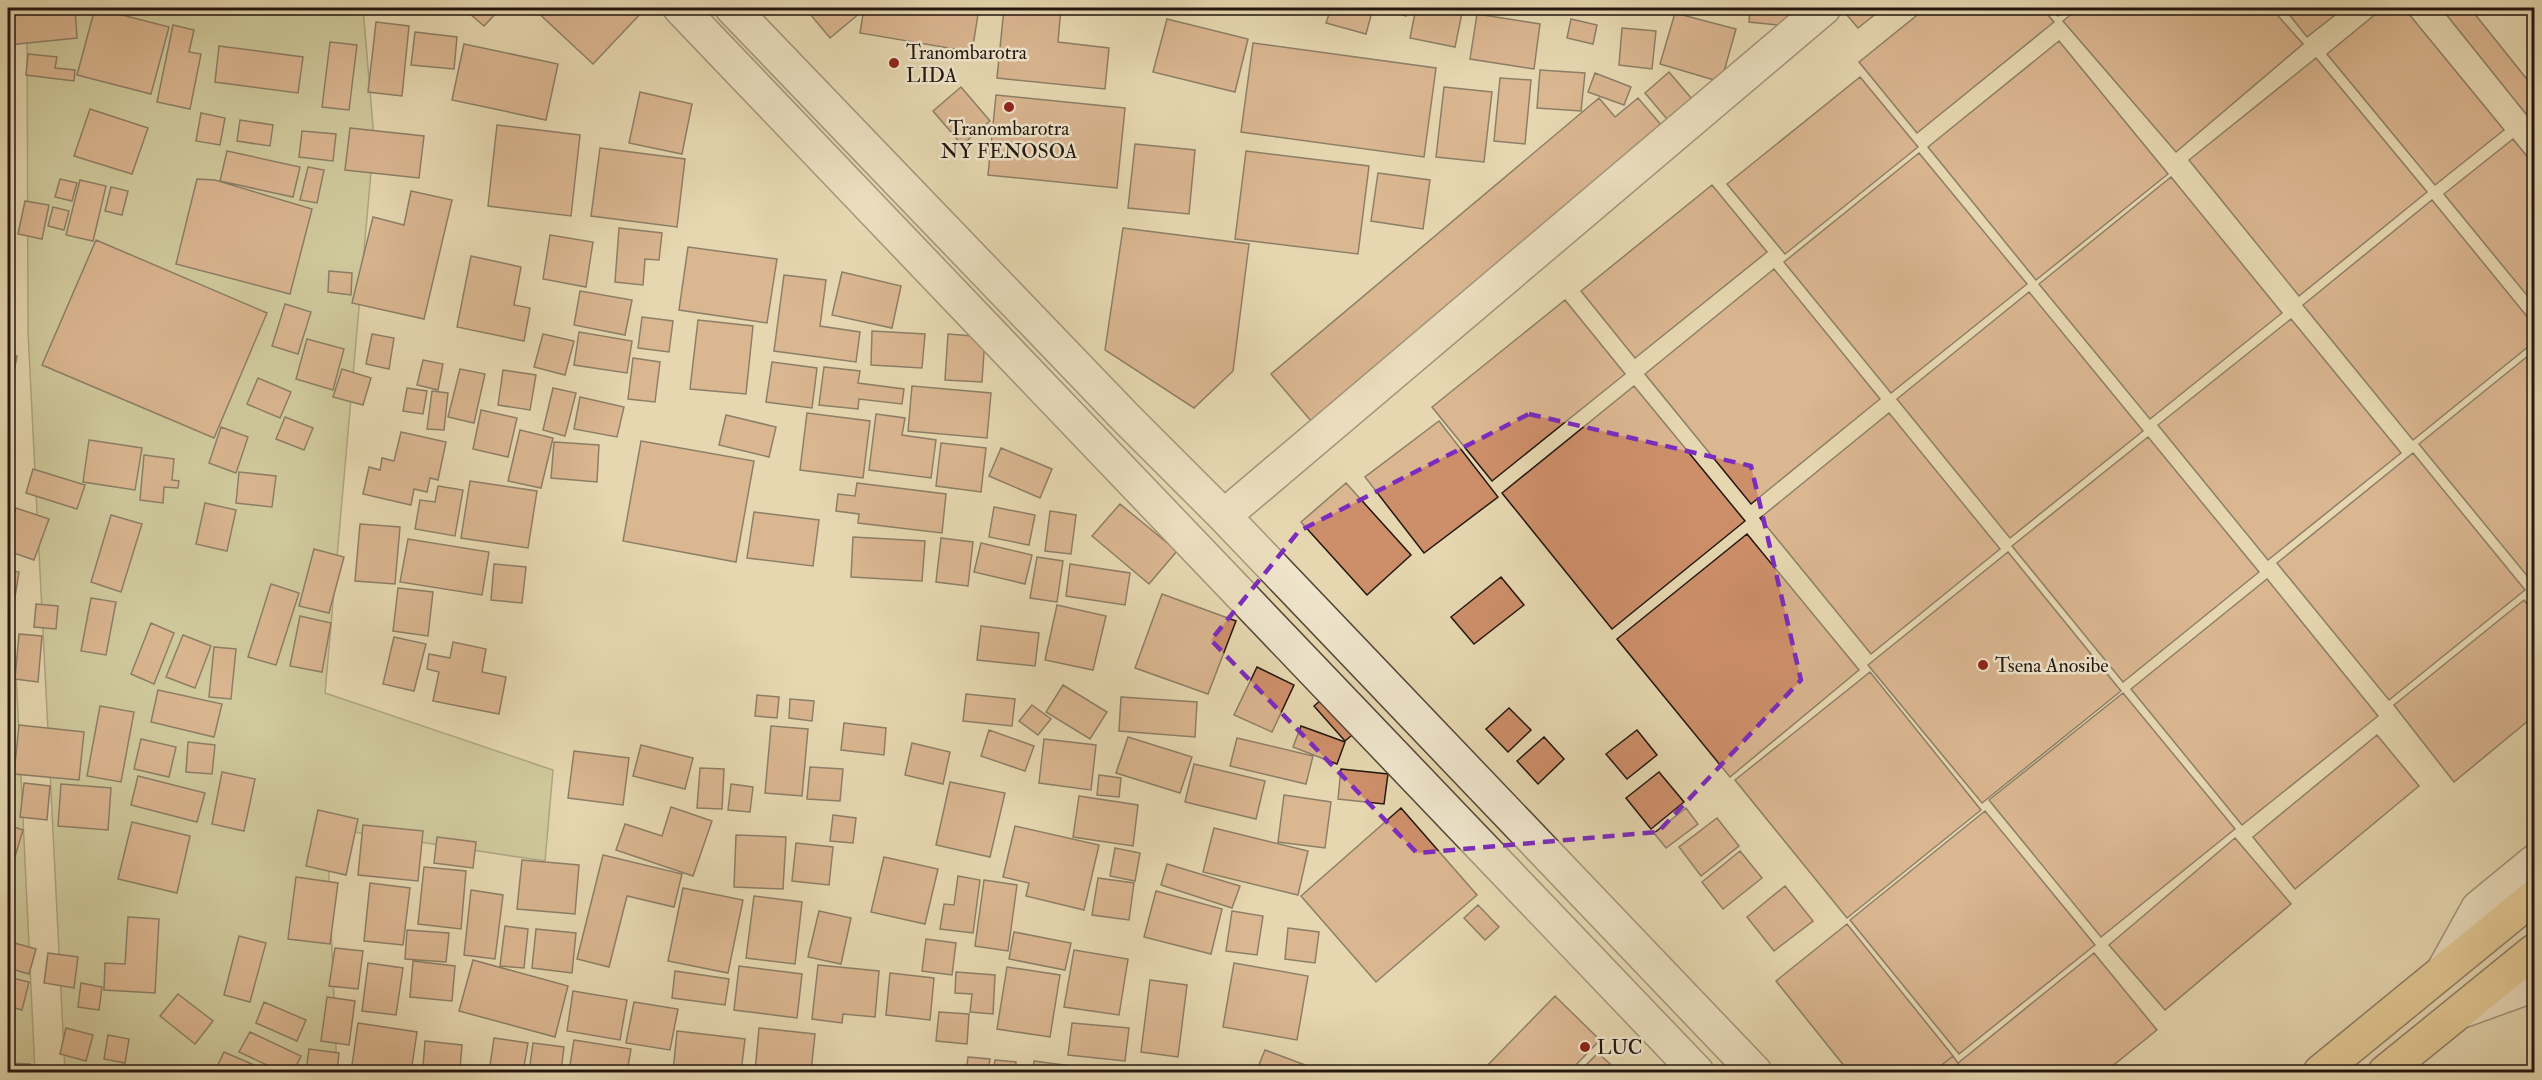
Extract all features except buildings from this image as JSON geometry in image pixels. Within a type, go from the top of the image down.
[{"type":"main road","points":[[2320,1072],[2535,897]]},
{"type":"main road","points":[[2385,1072],[2465,1010],[2535,951]]},
{"type":"street","points":[[680,8],[1697,1072]]},
{"type":"street","points":[[732,8],[1126,418],[1224,516],[1755,1072]]},
{"type":"street","points":[[1224,516],[1824,8]]},
{"type":"street","points":[[2440,975],[2478,908],[2535,862]]},
{"type":"street","points":[[2465,1010],[2535,985]]},
{"type":"highlighted area","points":[[1529,414],[1751,466],[1801,680],[1658,832],[1417,853],[1211,640],[1299,531]]},
{"type":"green space","points":[[27,8],[363,8],[374,138],[325,693],[553,770],[545,861],[327,828],[337,1072],[65,1072],[28,332]]},
{"type":"green space","points":[[8,503],[35,1072],[8,1072]]},
{"type":"place","name":"Tranombarotra LIDA","points":[[894,63]]},
{"type":"place","name":"Tranombarotra NY FENOSOA","points":[[1009,107]]},
{"type":"place","name":"Tsena Anosibe","points":[[1983,665]]},
{"type":"place","name":"LUC","points":[[1585,1047]]}]
